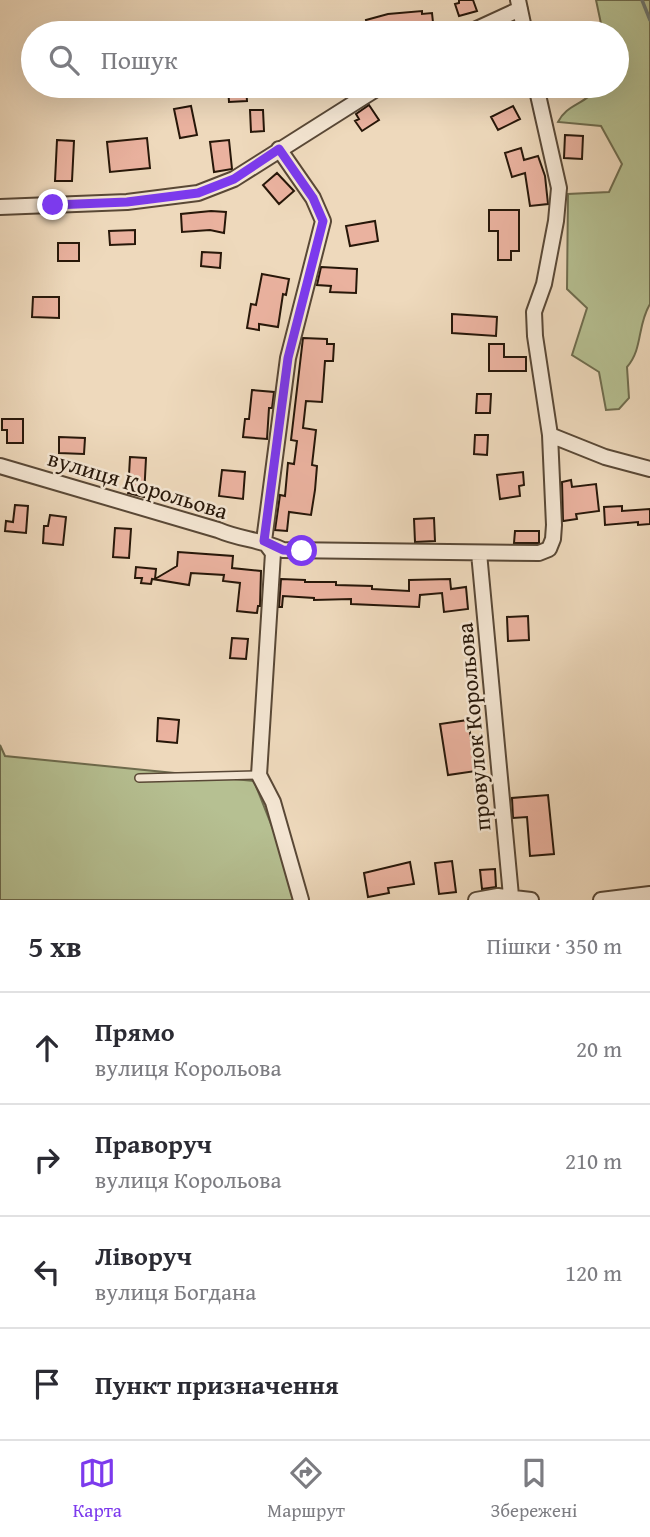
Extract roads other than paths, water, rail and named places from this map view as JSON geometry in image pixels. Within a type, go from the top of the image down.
[{"type":"street","points":[[490,21],[519,5]]},
{"type":"street","points":[[0,207],[127,202],[198,193],[234,179],[362,98]]},
{"type":"street","points":[[540,98],[559,188],[546,273],[534,312],[550,435],[605,457],[650,469]]},
{"type":"street","points":[[279,149],[313,198],[323,221],[288,358],[264,541],[273,553],[258,775],[273,802],[301,900]]},
{"type":"street","name":"вулиця Корольова","points":[[0,466],[236,537],[264,541],[283,550],[539,553],[549,549],[553,539],[550,435]]},
{"type":"street","name":"провулок Корольова","points":[[479,552],[511,896]]},
{"type":"street","points":[[601,900],[650,894]]},
{"type":"street","points":[[475,900],[498,896],[531,900]]},
{"type":"lane","points":[[139,778],[258,775]]},
{"type":"waterway","points":[[642,0],[650,20]]}]
